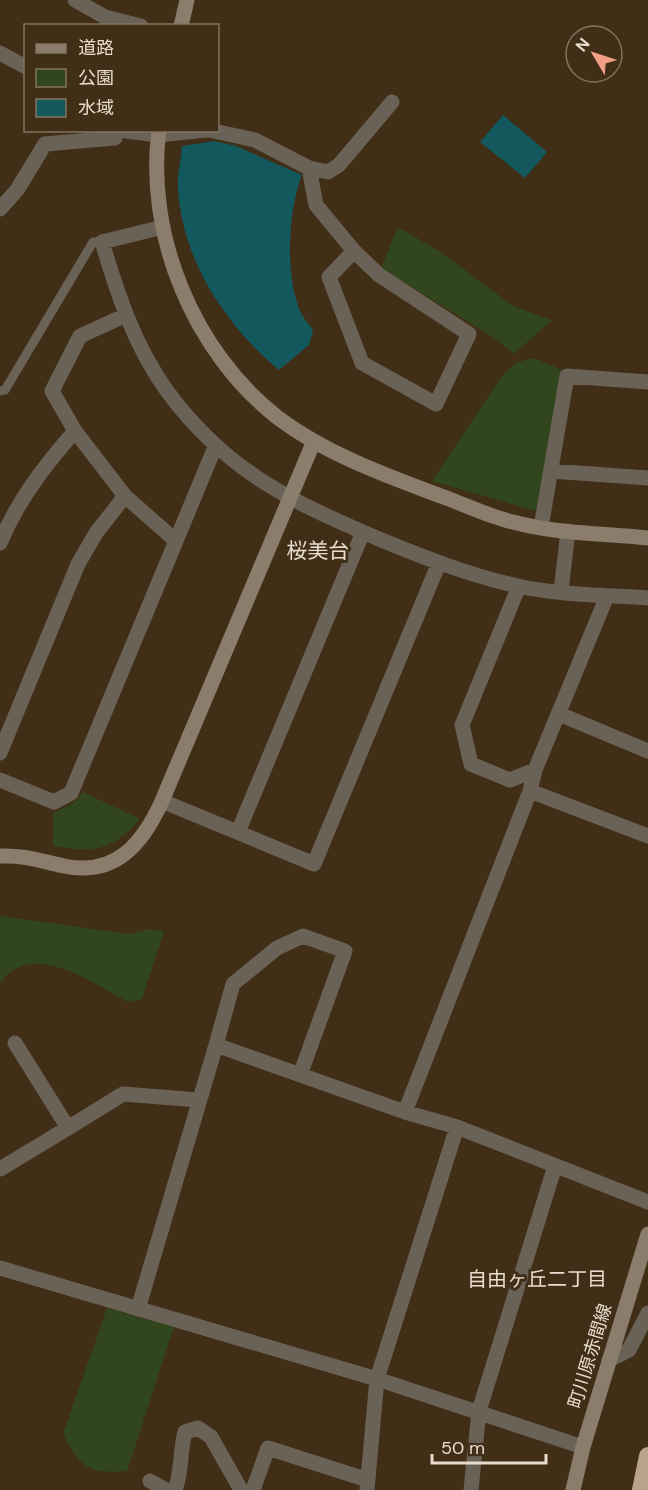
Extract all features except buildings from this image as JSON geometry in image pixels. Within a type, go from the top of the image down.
[{"type":"highway","points":[[641,1490],[648,1456]]},
{"type":"street","points":[[75,0],[105,17],[133,24]]},
{"type":"street","points":[[181,24],[187,0]]},
{"type":"street","points":[[0,53],[24,66]]},
{"type":"street","points":[[217,132],[255,140],[309,168],[328,172],[339,165],[392,102]]},
{"type":"street","points":[[0,209],[17,190],[45,144],[115,138],[116,132]]},
{"type":"street","points":[[175,132],[158,133],[159,206],[163,227],[185,297],[221,357],[247,389],[277,416],[314,441],[405,483],[513,523],[568,531],[648,538]]},
{"type":"street","points":[[309,168],[316,205],[354,251],[379,275],[469,334],[436,404],[362,363],[328,277],[354,251]]},
{"type":"street","points":[[163,227],[102,242],[124,316],[144,355],[167,391],[214,447],[262,484],[289,499],[439,563],[519,586],[607,596],[648,598]]},
{"type":"street","points":[[124,316],[80,336],[52,391],[75,430],[125,496],[176,541]]},
{"type":"street","points":[[541,527],[567,376],[648,382]]},
{"type":"street","points":[[0,543],[11,516],[41,469],[75,430]]},
{"type":"street","points":[[0,856],[36,857],[72,867],[102,864],[122,856],[141,840],[149,829],[162,801],[314,441]]},
{"type":"street","points":[[0,780],[54,802],[71,793],[214,447]]},
{"type":"street","points":[[551,471],[648,478]]},
{"type":"street","points":[[0,753],[78,564],[96,533],[125,496]]},
{"type":"street","points":[[561,591],[568,531]]},
{"type":"street","points":[[238,832],[363,532]]},
{"type":"street","points":[[162,801],[314,864],[439,563]]},
{"type":"street","points":[[519,586],[462,725],[471,764],[510,780],[535,770]]},
{"type":"street","points":[[405,1112],[530,791],[535,770],[607,596]]},
{"type":"street","points":[[558,714],[648,751]]},
{"type":"street","points":[[530,791],[648,836]]},
{"type":"street","points":[[138,1309],[233,984],[277,948],[303,936],[345,951],[300,1075]]},
{"type":"street","points":[[15,1043],[68,1128]]},
{"type":"street","points":[[216,1045],[405,1112],[456,1127],[648,1202]]},
{"type":"street","points":[[0,1169],[123,1094],[199,1100]]},
{"type":"street","points":[[253,1490],[268,1448],[368,1485],[377,1379],[456,1127]]},
{"type":"street","points":[[471,1490],[479,1411],[555,1166]]},
{"type":"street","name":"町川原赤間線","points":[[573,1490],[583,1447],[648,1234]]},
{"type":"street","points":[[0,1268],[377,1379],[583,1447]]},
{"type":"street","points":[[609,1360],[629,1350],[648,1313]]},
{"type":"street","points":[[171,1490],[176,1487],[179,1476],[180,1449],[185,1432],[198,1428],[211,1437],[241,1490]]},
{"type":"street","points":[[150,1481],[166,1490]]},
{"type":"lane","points":[[0,392],[5,390],[93,242],[102,242]]},
{"type":"green space","points":[[398,227],[442,253],[513,306],[552,320],[514,354],[496,339],[381,268]]},
{"type":"green space","points":[[534,358],[562,370],[536,511],[432,481],[502,376],[515,363]]},
{"type":"green space","points":[[83,792],[140,819],[121,838],[101,847],[80,849],[53,846],[53,813],[74,803]]},
{"type":"green space","points":[[0,916],[130,934],[149,929],[164,931],[142,999],[128,1002],[81,976],[45,964],[29,964],[13,970],[0,983]]},
{"type":"green space","points":[[107,1308],[174,1327],[127,1471],[94,1470],[87,1466],[75,1455],[63,1434]]},
{"type":"water","points":[[503,115],[547,152],[525,178],[480,142]]},
{"type":"water","points":[[214,141],[236,146],[302,175],[291,224],[290,262],[295,296],[300,311],[313,330],[309,345],[279,370],[259,352],[224,312],[197,265],[188,240],[181,215],[178,188],[182,146]]},
{"type":"district","name":"桜美台","points":[[318,551]]},
{"type":"district","name":"自由ヶ丘二丁目","points":[[537,1279]]}]
